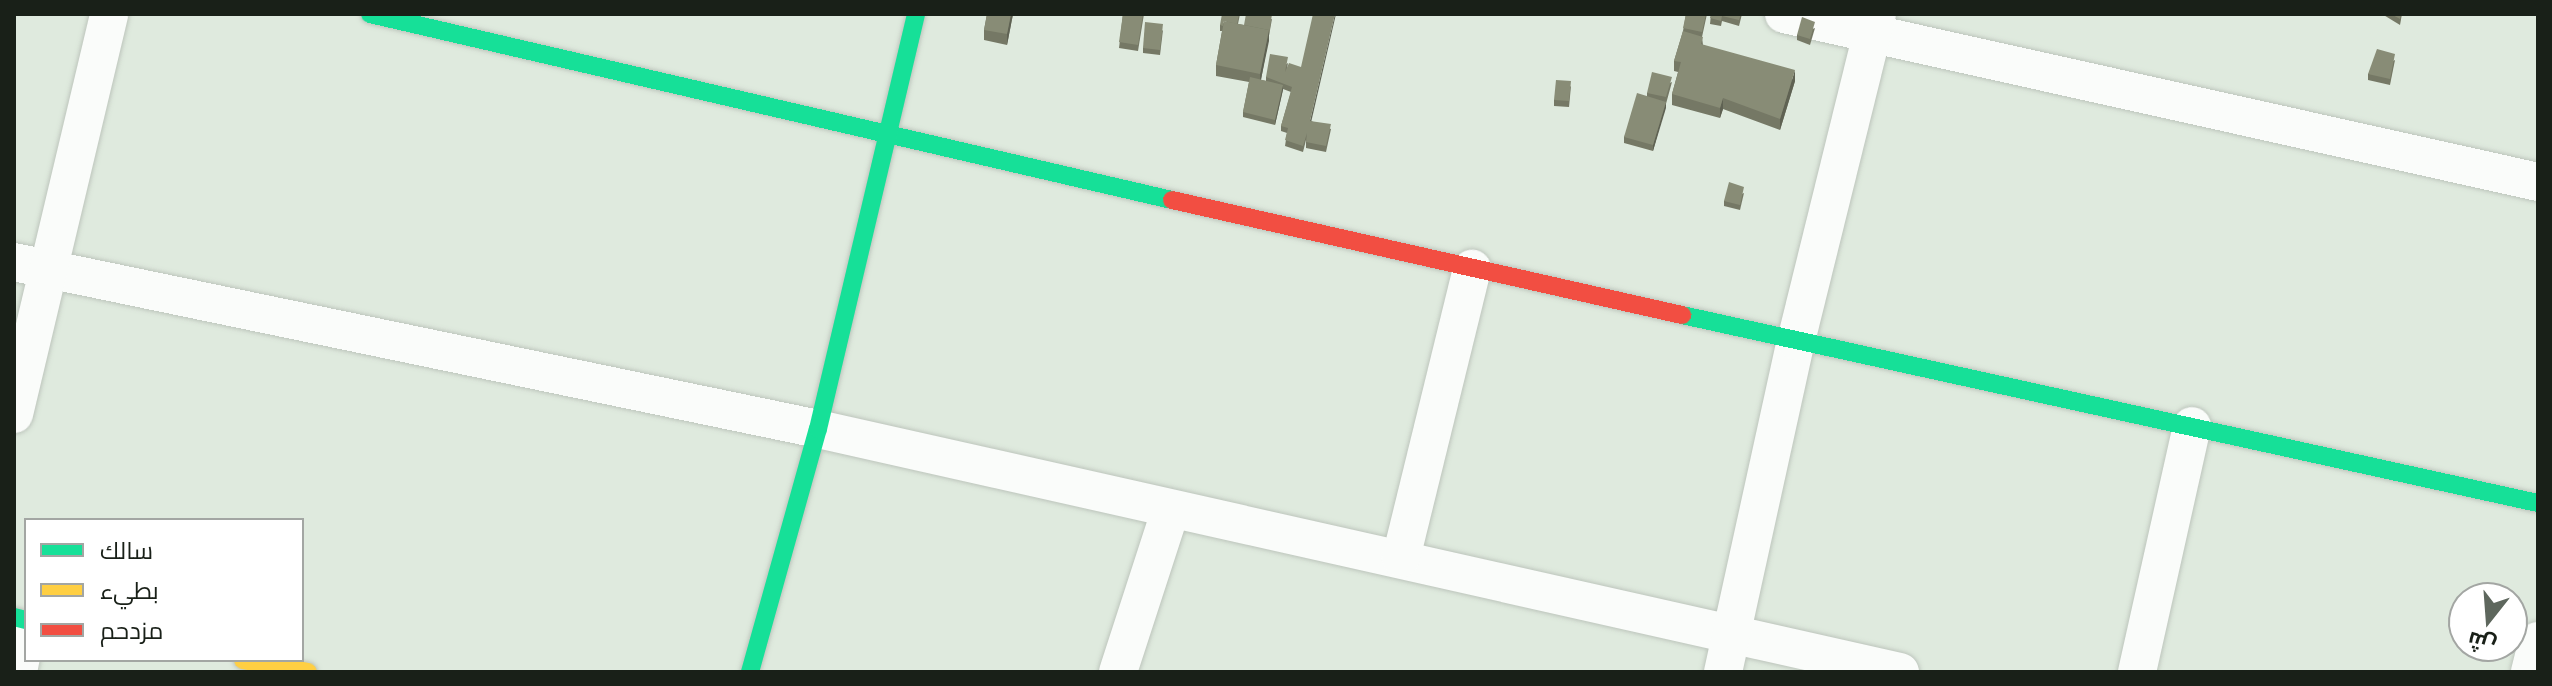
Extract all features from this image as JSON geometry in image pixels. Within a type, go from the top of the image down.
[{"type":"street","points":[[14,414],[31,266],[109,14]]},
{"type":"street","points":[[370,14],[749,99],[885,136],[1472,269],[2538,503]]},
{"type":"street","points":[[750,672],[818,429],[916,14]]},
{"type":"street","points":[[1784,14],[1875,25],[2538,182]]},
{"type":"street","points":[[1723,672],[1796,341],[1875,25]]},
{"type":"street","points":[[31,266],[818,429],[1900,672]]},
{"type":"street","points":[[1401,558],[1472,269]]},
{"type":"street","points":[[2137,672],[2192,426]]},
{"type":"street","points":[[1118,672],[1171,509]]},
{"type":"street","points":[[18,672],[24,641]]},
{"type":"street","points":[[2530,672],[2538,641]]},
{"type":"street","points":[[254,662],[308,672]]},
{"type":"building","points":[[987,14],[1011,14],[1007,34],[984,30]]},
{"type":"building","points":[[1123,14],[1143,14],[1138,45],[1119,42]]},
{"type":"building","points":[[1222,14],[1239,14],[1237,24],[1224,21],[1223,26],[1220,25]]},
{"type":"building","points":[[1246,14],[1272,14],[1269,35],[1269,30],[1244,25]]},
{"type":"building","points":[[1313,14],[1335,14],[1310,121],[1331,124],[1326,146],[1306,142],[1307,133],[1303,146],[1285,140],[1288,128],[1281,126],[1292,87],[1266,77],[1270,54],[1288,57],[1285,72],[1289,63],[1301,67]]},
{"type":"building","points":[[1686,14],[1706,14],[1702,32],[1683,28]]},
{"type":"building","points":[[1711,14],[1741,14],[1739,20],[1722,16],[1721,21],[1710,18]]},
{"type":"building","points":[[1802,17],[1815,22],[1810,39],[1797,35]]},
{"type":"building","points":[[1224,21],[1269,30],[1260,74],[1216,65]]},
{"type":"building","points":[[1145,22],[1163,24],[1160,50],[1143,48]]},
{"type":"building","points":[[1683,31],[1703,37],[1701,44],[1795,70],[1780,119],[1723,98],[1720,108],[1672,94],[1681,62],[1674,61]]},
{"type":"building","points":[[2377,49],[2395,54],[2390,79],[2368,74]]},
{"type":"building","points":[[1652,72],[1672,77],[1666,97],[1647,93]]},
{"type":"building","points":[[1250,77],[1283,85],[1275,120],[1243,112]]},
{"type":"building","points":[[1556,80],[1571,81],[1569,101],[1554,100]]},
{"type":"building","points":[[1637,93],[1666,102],[1653,145],[1624,137]]},
{"type":"building","points":[[1729,182],[1744,187],[1740,205],[1724,201]]},
{"type":"traffic: fast","points":[[370,14],[1172,200]]},
{"type":"traffic: fast","points":[[750,672],[818,429],[916,14]]},
{"type":"traffic: fast","points":[[1682,315],[2538,503]]},
{"type":"traffic: fast","points":[[14,617],[24,620]]},
{"type":"traffic: slow","points":[[254,662],[308,672]]},
{"type":"traffic: jam","points":[[1172,200],[1682,315]]}]
